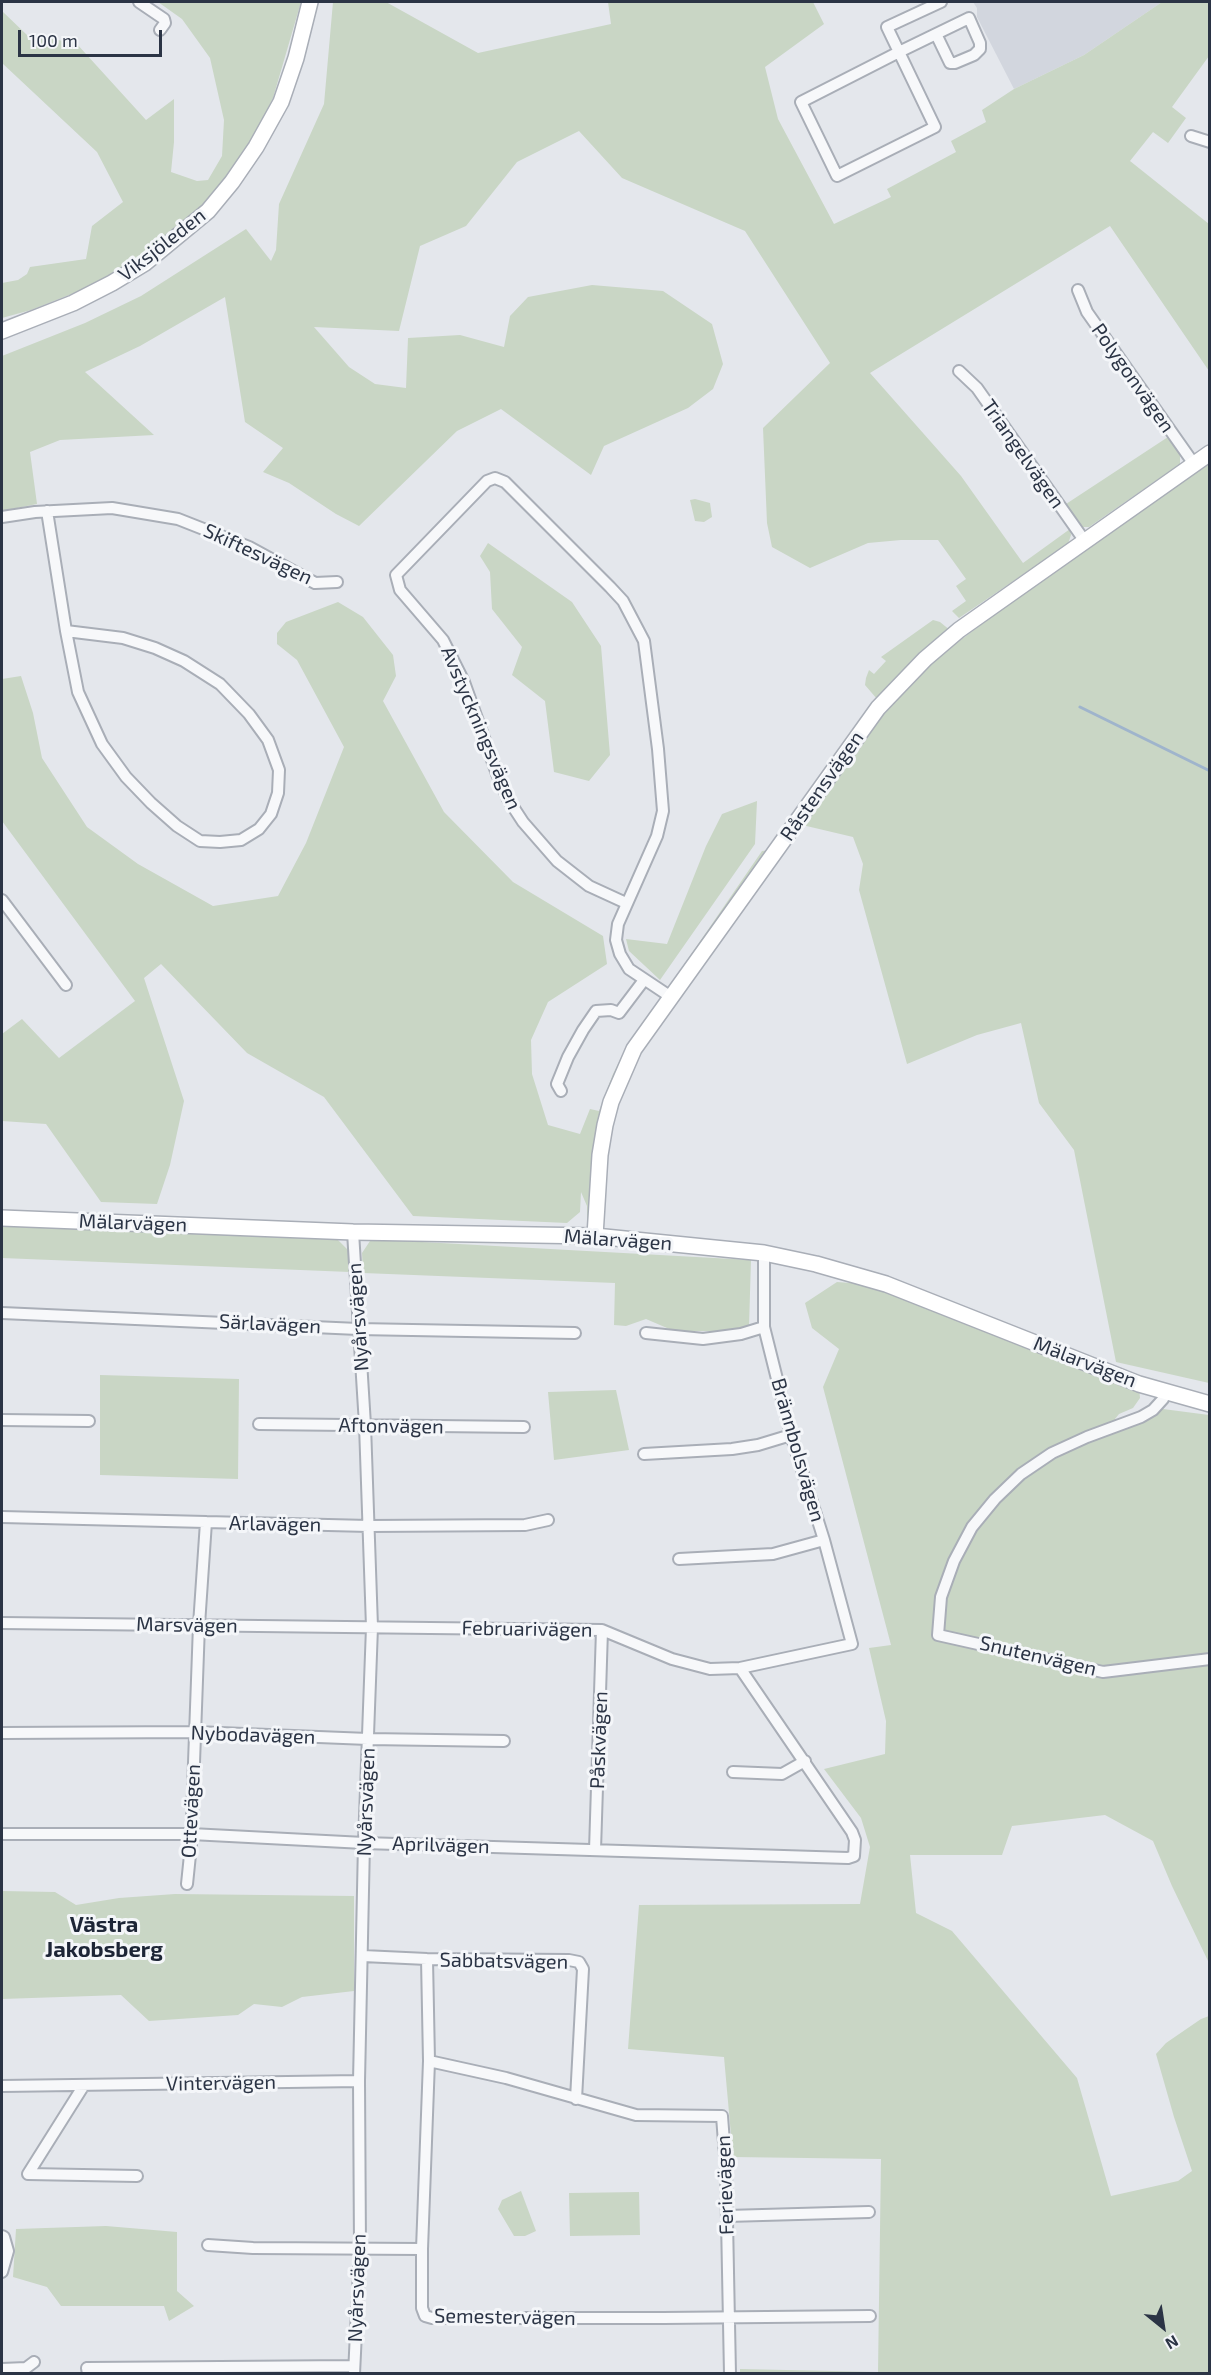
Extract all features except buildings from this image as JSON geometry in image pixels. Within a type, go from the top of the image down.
[{"type":"street","points":[[139,2],[164,19],[165,23],[160,30]]},
{"type":"street","name":"Viksjöleden","points":[[2,329],[73,303],[112,283],[153,256],[208,211],[256,147],[281,102],[296,58],[310,2]]},
{"type":"street","points":[[936,34],[950,63],[974,55],[980,49],[980,43],[969,18],[936,34],[899,52],[801,102],[837,176],[935,127],[899,52],[887,27],[941,2]]},
{"type":"street","points":[[1191,136],[1209,142]]},
{"type":"street","name":"Polygonvägen","points":[[1078,290],[1087,312],[1194,464]]},
{"type":"street","name":"Triangelvägen","points":[[958,370],[977,388],[1084,540]]},
{"type":"street","name":"Råstensvägen","points":[[595,1236],[600,1155],[611,1102],[634,1050],[878,708],[925,659],[959,630],[1209,453]]},
{"type":"street","name":"Avstyckningsvägen","points":[[626,903],[589,886],[565,867],[522,822],[507,799],[464,682],[443,640],[400,590],[396,575],[399,569],[487,481],[495,478],[505,482],[623,601],[644,641],[658,749],[663,811],[657,836],[618,924],[616,940],[620,954],[629,969],[671,997]]},
{"type":"street","name":"Skiftesvägen","points":[[2,517],[47,511],[112,508],[178,519],[249,547],[315,583],[337,582]]},
{"type":"street","points":[[47,511],[66,631],[78,692],[102,744],[126,777],[177,826],[200,841],[241,840],[259,829],[271,813],[278,794],[279,770],[268,740],[249,714],[220,684],[184,661],[155,648],[123,638],[66,631]]},
{"type":"street","points":[[2,900],[66,985]]},
{"type":"street","points":[[561,1091],[557,1083],[568,1057],[582,1030],[596,1011],[611,1010],[619,1014],[644,980]]},
{"type":"street","name":"Mälarvägen","points":[[2,1218],[352,1232],[595,1236],[764,1253],[816,1264],[886,1284],[1139,1384],[1209,1404]]},
{"type":"street","name":"Nyårsvägen","points":[[352,1232],[365,1425],[372,1627],[364,1843],[359,2080],[360,2248],[354,2370]]},
{"type":"street","name":"Brännbolsvägen","points":[[764,1253],[764,1328],[791,1436],[824,1540],[852,1644]]},
{"type":"street","name":"Särlavägen","points":[[2,1313],[358,1329],[575,1333]]},
{"type":"street","points":[[646,1333],[702,1338],[741,1334],[764,1328]]},
{"type":"street","name":"Snutenvägen","points":[[1166,1391],[1163,1399],[1153,1410],[1052,1453],[1021,1474],[994,1499],[972,1527],[954,1561],[941,1597],[938,1635],[1103,1672],[1209,1659]]},
{"type":"street","points":[[2,1420],[89,1422]]},
{"type":"street","name":"Aftonvägen","points":[[259,1424],[524,1428]]},
{"type":"street","points":[[644,1454],[732,1449],[791,1436]]},
{"type":"street","name":"Arlavägen","points":[[2,1517],[369,1526],[525,1525],[548,1520]]},
{"type":"street","name":"Ottevägen","points":[[187,1884],[206,1522]]},
{"type":"street","points":[[679,1559],[773,1554],[824,1540]]},
{"type":"street","name":"Marsvägen","points":[[2,1623],[372,1627]]},
{"type":"street","name":"Februarivägen","points":[[372,1627],[602,1630],[695,1667],[710,1669],[740,1668],[852,1644]]},
{"type":"street","name":"Påskvägen","points":[[595,1850],[602,1630]]},
{"type":"street","points":[[733,1772],[782,1774],[805,1761],[740,1668]]},
{"type":"street","name":"Nybodavägen","points":[[2,1733],[195,1732],[368,1739],[504,1741]]},
{"type":"street","name":"Aprilvägen","points":[[2,1834],[191,1834],[364,1843],[844,1858],[854,1856],[855,1840],[805,1761]]},
{"type":"street","name":"Sabbatsvägen","points":[[363,1956],[579,1962],[583,1970],[576,2099]]},
{"type":"street","name":"Semestervägen","points":[[427,1959],[429,2061],[422,2249],[424,2316],[432,2318],[870,2316]]},
{"type":"street","name":"Ferievägen","points":[[429,2061],[514,2080],[636,2115],[722,2116],[727,2216],[730,2373]]},
{"type":"street","name":"Vintervägen","points":[[2,2086],[359,2080]]},
{"type":"street","points":[[84,2085],[28,2174],[137,2176]]},
{"type":"street","points":[[727,2216],[869,2212]]},
{"type":"street","points":[[2,2236],[8,2251],[2,2272]]},
{"type":"street","points":[[208,2245],[253,2248],[422,2249]]},
{"type":"street","points":[[2,2369],[26,2368],[34,2362]]},
{"type":"street","points":[[88,2373],[87,2368],[354,2370]]},
{"type":"shaded area","points":[[973,2],[1162,2],[1084,55],[1014,89],[977,17],[977,8]]},
{"type":"green space","points":[[158,2],[301,2],[273,98],[251,144],[205,206],[174,234],[107,280],[31,310],[2,318],[2,283],[18,280],[27,274],[30,267],[86,259],[92,226],[123,202],[97,152],[2,63],[2,11],[27,35],[76,43],[146,120],[174,99],[171,172],[197,181],[208,180],[222,156],[224,120],[210,58],[182,19]]},
{"type":"green space","points":[[333,2],[386,2],[478,53],[611,24],[608,2],[813,2],[824,24],[765,67],[778,119],[834,224],[891,197],[887,189],[956,152],[951,141],[986,122],[982,110],[1014,89],[1084,55],[1162,2],[1209,2],[1209,56],[1172,107],[1186,118],[1168,143],[1153,132],[1130,161],[1209,224],[1209,371],[1110,226],[870,373],[961,476],[1023,563],[1070,529],[1068,544],[959,618],[952,611],[966,601],[956,586],[966,579],[938,540],[868,543],[810,568],[772,547],[767,523],[763,428],[830,363],[745,231],[622,178],[579,131],[517,162],[466,226],[420,246],[399,331],[314,327],[349,367],[375,384],[406,388],[408,338],[460,335],[504,347],[510,316],[528,297],[592,285],[663,291],[712,324],[723,364],[713,389],[688,408],[604,446],[591,475],[501,409],[457,431],[359,526],[336,514],[289,483],[263,472],[283,448],[245,422],[225,297],[140,346],[85,372],[154,435],[60,440],[30,452],[37,504],[2,511],[2,356],[85,323],[141,296],[246,229],[271,261],[276,250],[279,204],[324,104]]},
{"type":"green space","points":[[1168,437],[1180,454],[1180,464],[1089,527],[1082,527],[1066,504]]},
{"type":"green space","points":[[1209,464],[1209,1383],[1116,1362],[1074,1150],[1039,1103],[1021,1023],[977,1035],[907,1064],[859,890],[863,864],[853,837],[798,824],[859,743],[902,692],[947,650],[1035,585]]},
{"type":"green space","points":[[690,500],[710,503],[712,517],[704,522],[695,521]]},
{"type":"green space","points":[[488,543],[572,602],[601,646],[610,755],[589,781],[554,772],[545,701],[512,675],[522,647],[492,609],[490,572],[480,556]]},
{"type":"green space","points":[[338,602],[363,617],[393,655],[396,676],[383,701],[444,812],[513,882],[603,936],[607,964],[548,1002],[531,1040],[532,1074],[548,1125],[580,1134],[590,1109],[599,1111],[626,1048],[637,1031],[642,1034],[618,1075],[587,1228],[587,1206],[581,1192],[580,1212],[567,1223],[413,1216],[324,1097],[247,1053],[161,964],[144,978],[184,1101],[170,1165],[157,1204],[101,1202],[46,1124],[2,1121],[2,1034],[22,1019],[59,1058],[135,1001],[2,821],[2,679],[21,676],[33,713],[42,758],[87,827],[138,864],[213,906],[278,896],[306,843],[344,747],[297,660],[277,644],[277,633],[286,622]]},
{"type":"green space","points":[[933,620],[940,622],[951,631],[877,699],[865,685],[869,670],[874,674],[886,661],[881,657]]},
{"type":"green space","points":[[757,801],[755,844],[660,980],[629,951],[626,939],[667,944],[706,846],[722,814]]},
{"type":"green space","points":[[770,850],[676,984],[670,985],[762,851]]},
{"type":"green space","points":[[2,1226],[337,1239],[348,1250],[350,1272],[2,1258]]},
{"type":"green space","points":[[370,1241],[751,1260],[749,1326],[722,1331],[674,1331],[646,1319],[626,1326],[614,1325],[615,1283],[363,1273],[362,1253]]},
{"type":"green space","points":[[837,1282],[864,1284],[1139,1388],[1140,1398],[1133,1408],[1119,1414],[1115,1419],[1134,1426],[1151,1411],[1163,1409],[1209,1415],[1209,1963],[1153,1841],[1105,1815],[1012,1826],[1002,1855],[910,1855],[916,1913],[952,1931],[1077,2078],[1111,2196],[1178,2181],[1192,2171],[1156,2054],[1166,2043],[1209,2016],[1209,2373],[740,2373],[740,2369],[878,2372],[881,2159],[733,2157],[724,2057],[628,2049],[639,1905],[860,1904],[870,1847],[861,1818],[824,1769],[885,1754],[886,1721],[869,1648],[891,1645],[823,1387],[839,1349],[812,1328],[805,1303]]},
{"type":"green space","points":[[100,1375],[239,1379],[238,1479],[100,1475]]},
{"type":"green space","points":[[616,1390],[629,1450],[554,1460],[548,1392]]},
{"type":"green space","points":[[2,1891],[55,1892],[76,1905],[119,1898],[175,1894],[354,1896],[354,1991],[302,1997],[282,2007],[254,2004],[238,2015],[149,2021],[121,1995],[2,1999]]},
{"type":"green space","points":[[521,2191],[536,2231],[525,2236],[514,2236],[498,2209],[502,2200]]},
{"type":"green space","points":[[639,2192],[640,2235],[570,2236],[569,2193]]},
{"type":"green space","points":[[106,2226],[177,2232],[177,2291],[194,2306],[169,2321],[164,2306],[61,2306],[47,2287],[13,2277],[16,2229]]},
{"type":"waterway","points":[[1080,707],[1210,771]]},
{"type":"district","name":"Västra Jakobsberg","points":[[104,1938]]}]
